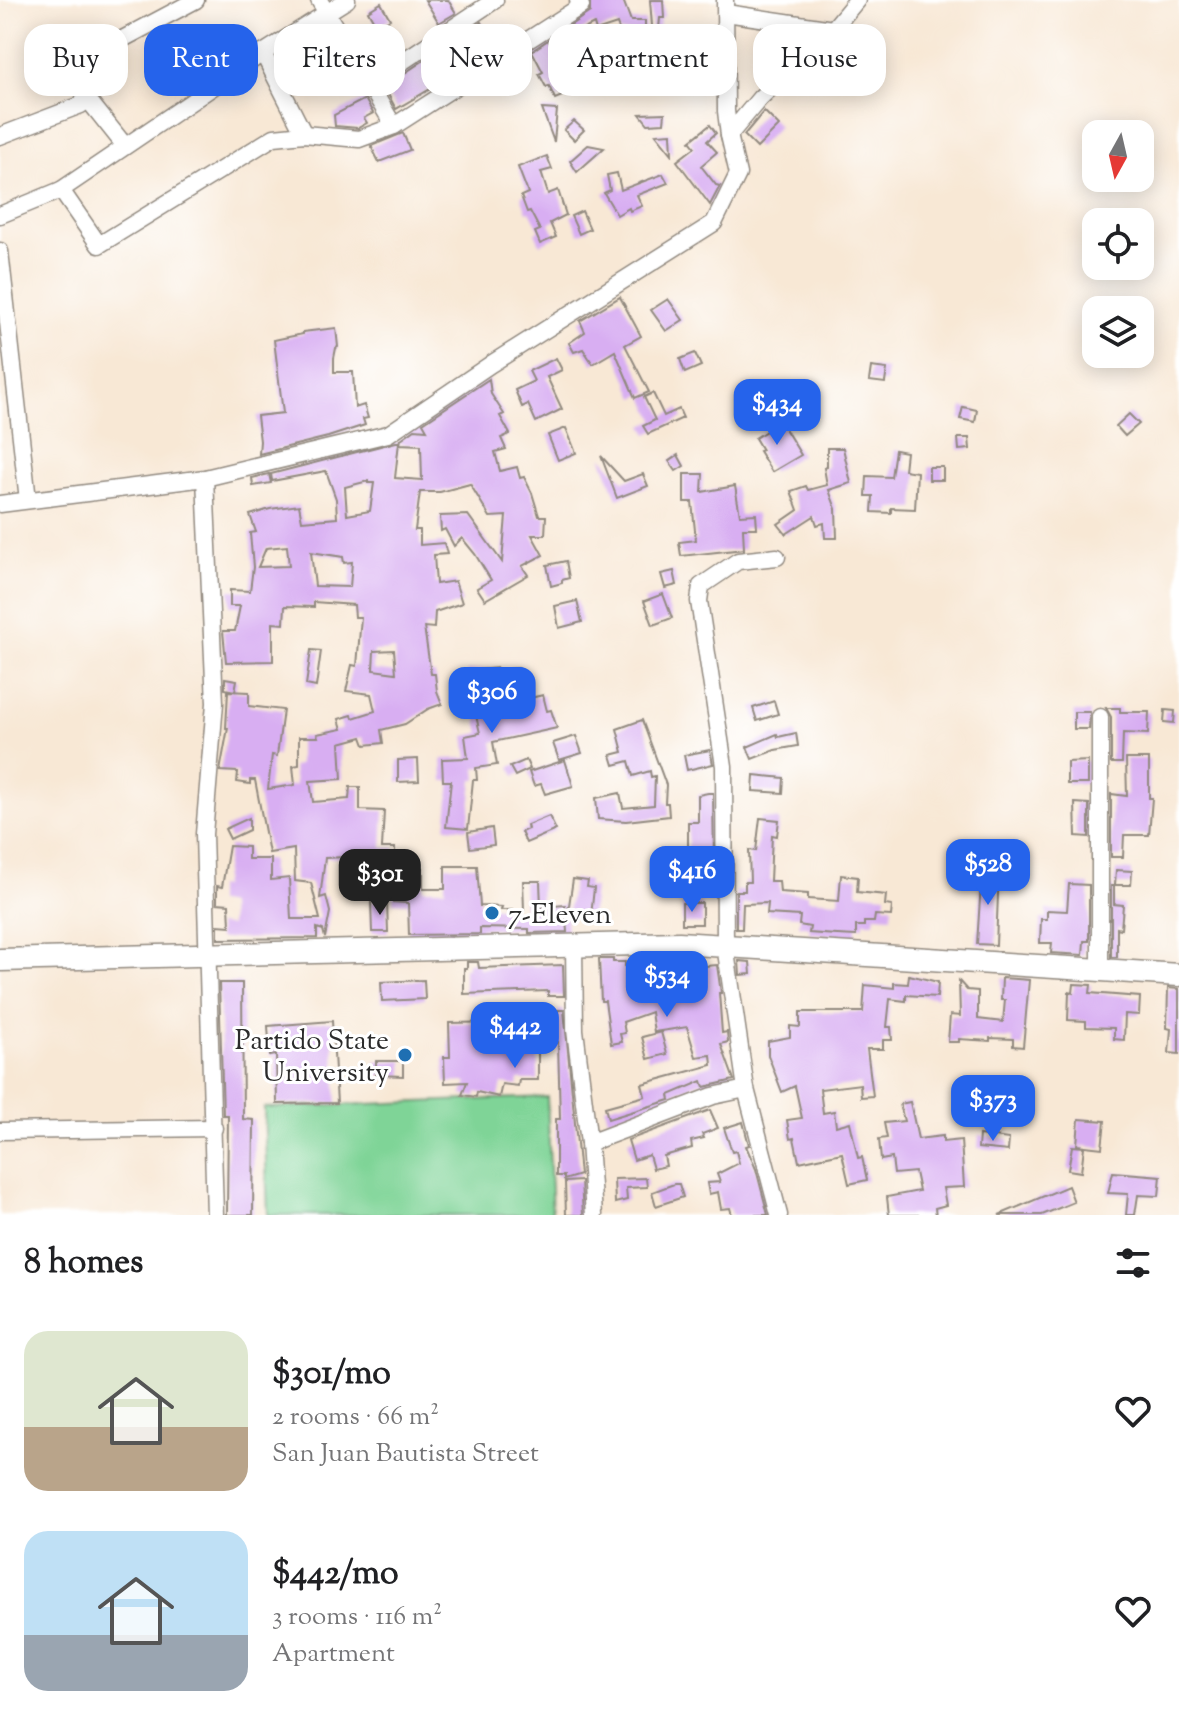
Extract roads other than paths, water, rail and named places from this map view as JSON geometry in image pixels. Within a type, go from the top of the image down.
[{"type":"main road","points":[[0,960],[574,945],[725,945],[1179,975]]},
{"type":"street","points":[[0,136],[81,105],[115,43],[196,0]]},
{"type":"street","points":[[0,215],[61,190],[263,53],[324,6],[347,0]]},
{"type":"street","points":[[405,60],[495,0]]},
{"type":"street","points":[[61,190],[99,245],[274,137],[304,134],[359,139],[394,126],[581,6],[578,0]]},
{"type":"street","points":[[837,24],[857,0]]},
{"type":"street","points":[[324,6],[335,24]]},
{"type":"street","points":[[0,504],[205,478],[388,434],[491,364],[714,223],[738,174],[726,111],[726,6],[810,24]]},
{"type":"street","points":[[263,53],[304,134]]},
{"type":"street","points":[[377,96],[394,126]]},
{"type":"street","points":[[729,135],[762,96]]},
{"type":"street","points":[[86,97],[125,146]]},
{"type":"street","points":[[0,251],[28,500]]},
{"type":"street","points":[[205,478],[215,703],[204,834],[215,1215]]},
{"type":"street","points":[[777,557],[738,561],[701,586],[699,601],[724,766],[725,945],[746,1089],[779,1215]]},
{"type":"street","points":[[1100,717],[1100,970]]},
{"type":"street","points":[[574,945],[575,1030],[594,1215]]},
{"type":"street","points":[[589,1143],[713,1096],[746,1089]]},
{"type":"street","points":[[0,1131],[214,1128]]},
{"type":"place","name":"7-Eleven","points":[[492,913]]},
{"type":"place","name":"Partido State University","points":[[405,1055]]}]
